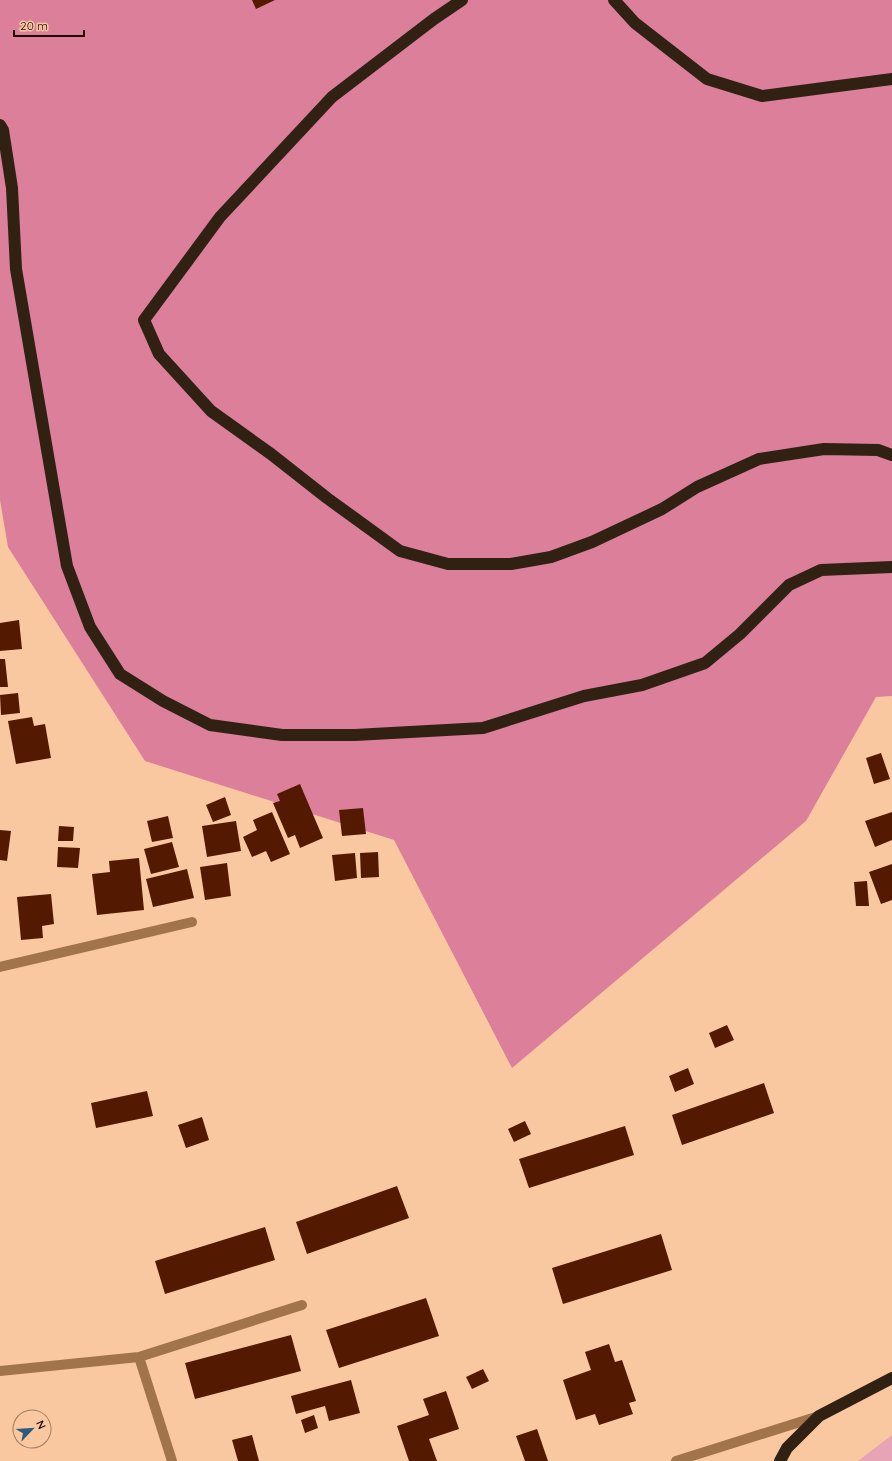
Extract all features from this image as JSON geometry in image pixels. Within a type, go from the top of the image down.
[{"type":"highway","points":[[462,0],[434,19],[332,97],[220,217],[144,320],[159,354],[211,411],[400,551],[448,564],[511,564],[551,557],[592,542],[662,509],[697,487],[759,459],[824,449],[878,450],[892,455]]},
{"type":"highway","points":[[614,0],[635,23],[707,79],[762,96],[892,78]]},
{"type":"highway","points":[[0,125],[3,130],[12,188],[16,269],[67,566],[90,627],[120,674],[163,701],[210,725],[289,735],[355,735],[483,728],[584,696],[642,685],[705,663],[740,634],[790,585],[821,570],[892,567]]},
{"type":"highway","points":[[780,1461],[787,1448],[818,1416],[892,1378]]},
{"type":"street","points":[[0,967],[192,922]]},
{"type":"street","points":[[0,1371],[139,1357],[302,1305]]},
{"type":"street","points":[[139,1357],[172,1461]]},
{"type":"street","points":[[676,1461],[818,1416]]},
{"type":"shaded area","points":[[0,0],[892,0],[892,696],[876,697],[806,821],[512,1068],[394,840],[145,761],[8,547],[0,500]]},
{"type":"shaded area","points":[[892,1435],[892,1461],[858,1461]]},
{"type":"building","points":[[252,0],[275,0],[256,9]]},
{"type":"building","points":[[19,620],[22,649],[0,651],[0,623]]},
{"type":"building","points":[[0,659],[5,659],[8,687],[0,687]]},
{"type":"building","points":[[18,693],[20,713],[1,715],[0,695]]},
{"type":"building","points":[[32,717],[34,726],[45,724],[51,758],[16,764],[8,721]]},
{"type":"building","points":[[881,753],[890,779],[874,784],[866,758]]},
{"type":"building","points":[[300,784],[323,838],[300,848],[295,835],[288,838],[273,803],[280,801],[277,794]]},
{"type":"building","points":[[225,797],[231,815],[213,822],[206,805]]},
{"type":"building","points":[[363,808],[366,834],[342,836],[339,810]]},
{"type":"building","points":[[272,812],[290,854],[271,862],[266,851],[252,857],[243,837],[257,830],[253,820]]},
{"type":"building","points":[[892,812],[892,840],[875,847],[865,821]]},
{"type":"building","points":[[168,816],[173,838],[152,842],[147,821]]},
{"type":"building","points":[[236,821],[241,851],[207,857],[202,826]]},
{"type":"building","points":[[59,826],[74,827],[73,841],[58,841]]},
{"type":"building","points":[[0,830],[11,831],[7,861],[0,860]]},
{"type":"building","points":[[172,842],[179,867],[151,874],[144,849]]},
{"type":"building","points":[[58,847],[80,848],[78,868],[57,867]]},
{"type":"building","points":[[378,852],[379,877],[361,878],[360,853]]},
{"type":"building","points":[[355,853],[357,878],[335,881],[332,855]]},
{"type":"building","points":[[139,858],[144,910],[97,915],[92,874],[110,872],[109,861]]},
{"type":"building","points":[[227,863],[231,896],[205,900],[200,867]]},
{"type":"building","points":[[892,864],[892,900],[881,904],[869,872]]},
{"type":"building","points":[[187,869],[194,898],[153,907],[146,879]]},
{"type":"building","points":[[867,881],[869,906],[856,906],[854,882]]},
{"type":"building","points":[[51,894],[54,924],[42,926],[43,938],[21,940],[17,897]]},
{"type":"building","points":[[727,1025],[734,1040],[715,1048],[709,1033]]},
{"type":"building","points":[[688,1068],[694,1084],[675,1092],[669,1076]]},
{"type":"building","points":[[764,1083],[774,1113],[682,1145],[672,1115]]},
{"type":"building","points":[[147,1091],[153,1116],[96,1128],[91,1103]]},
{"type":"building","points":[[202,1117],[209,1140],[186,1148],[178,1125]]},
{"type":"building","points":[[525,1121],[531,1134],[514,1142],[508,1129]]},
{"type":"building","points":[[625,1126],[634,1155],[529,1188],[519,1159]]},
{"type":"building","points":[[397,1186],[409,1218],[307,1254],[296,1222]]},
{"type":"building","points":[[265,1227],[275,1260],[165,1294],[155,1261]]},
{"type":"building","points":[[661,1234],[672,1270],[563,1304],[552,1268]]},
{"type":"building","points":[[426,1298],[439,1336],[339,1368],[326,1330]]},
{"type":"building","points":[[291,1335],[301,1371],[195,1399],[185,1363]]},
{"type":"building","points":[[609,1344],[615,1362],[622,1360],[636,1401],[629,1403],[633,1414],[599,1425],[595,1414],[576,1420],[563,1380],[591,1370],[585,1352]]},
{"type":"building","points":[[483,1369],[489,1381],[472,1389],[466,1377]]},
{"type":"building","points":[[351,1380],[360,1413],[329,1421],[325,1406],[296,1414],[291,1396]]},
{"type":"building","points":[[446,1391],[459,1429],[429,1439],[437,1461],[409,1461],[397,1426],[429,1415],[423,1399]]},
{"type":"building","points":[[314,1415],[318,1428],[305,1433],[301,1420]]},
{"type":"building","points":[[537,1429],[548,1461],[525,1461],[516,1436]]},
{"type":"building","points":[[252,1435],[259,1461],[238,1461],[232,1440]]}]
